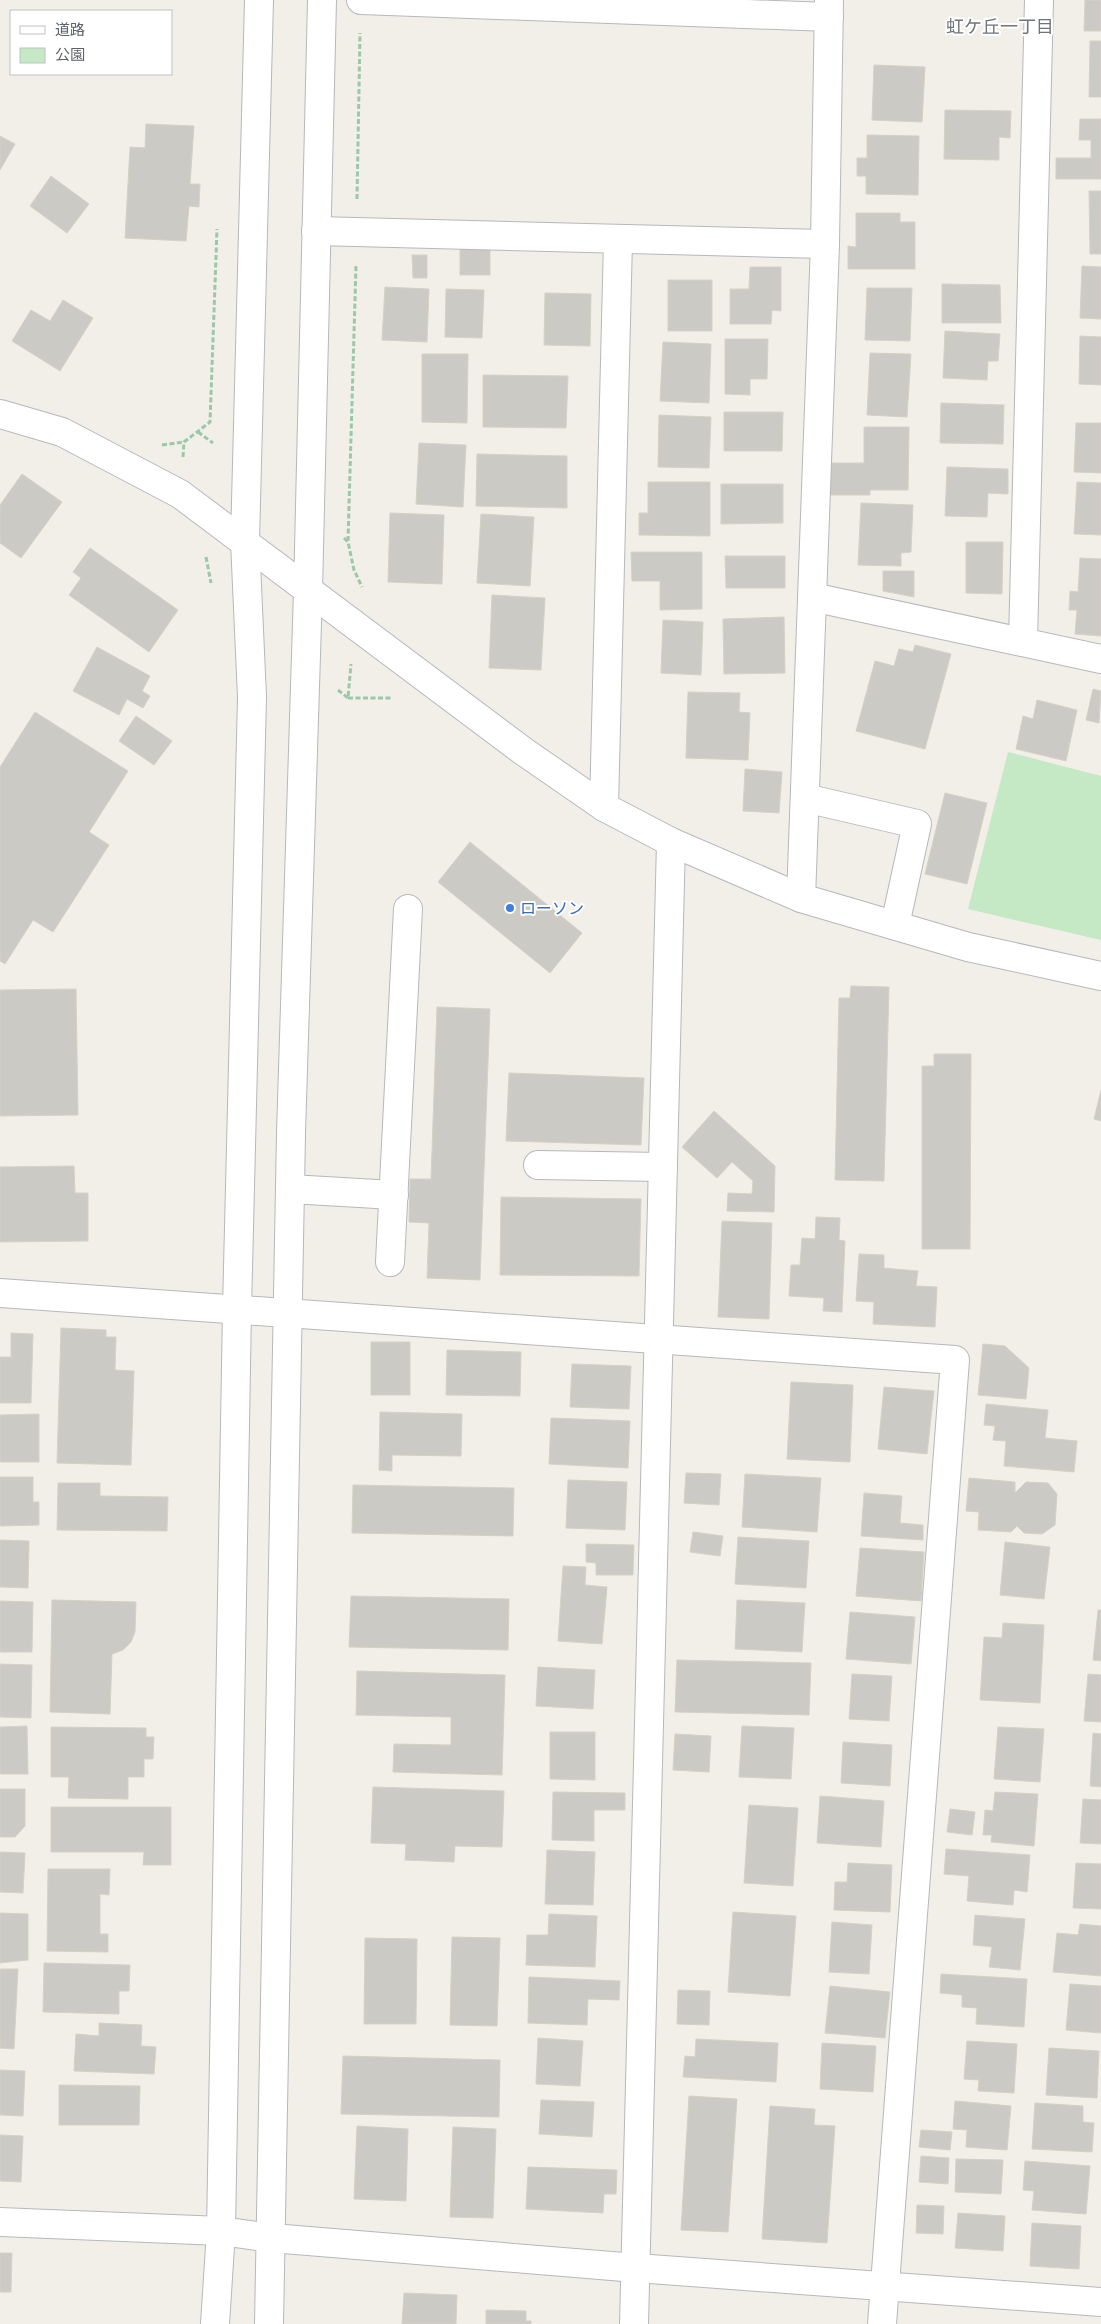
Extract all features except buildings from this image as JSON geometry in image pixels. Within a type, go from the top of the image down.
[{"type":"street","points":[[215,2324],[221,2231],[237,1309],[252,697],[245,541],[259,0]]},
{"type":"street","points":[[268,2324],[272,2238],[290,1313],[290,1189],[308,591],[322,0]]},
{"type":"street","points":[[361,0],[829,8],[825,244],[800,898]]},
{"type":"street","points":[[1023,642],[1040,0]]},
{"type":"street","points":[[316,231],[825,244]]},
{"type":"street","points":[[604,807],[618,240]]},
{"type":"street","points":[[0,414],[62,432],[180,494],[523,751],[604,807],[671,842],[800,898],[968,947],[1101,976]]},
{"type":"street","points":[[812,597],[1101,659]]},
{"type":"street","points":[[804,798],[917,824],[895,925]]},
{"type":"street","points":[[634,2324],[671,842]]},
{"type":"street","points":[[390,1262],[408,909]]},
{"type":"street","points":[[538,1165],[663,1167]]},
{"type":"street","points":[[290,1189],[394,1195]]},
{"type":"street","points":[[0,1293],[956,1360],[882,2324]]},
{"type":"street","points":[[0,2222],[221,2231],[272,2238],[636,2268],[1101,2302]]},
{"type":"path","points":[[348,542],[357,232],[360,29]]},
{"type":"path","points":[[180,494],[184,442],[210,422],[217,226]]},
{"type":"green space","points":[[1008,752],[1101,776],[1101,940],[968,909]]},
{"type":"place","name":"ローソン","points":[[510,908]]},
{"type":"district","name":"虹ケ丘一丁目","points":[[1000,27]]}]
